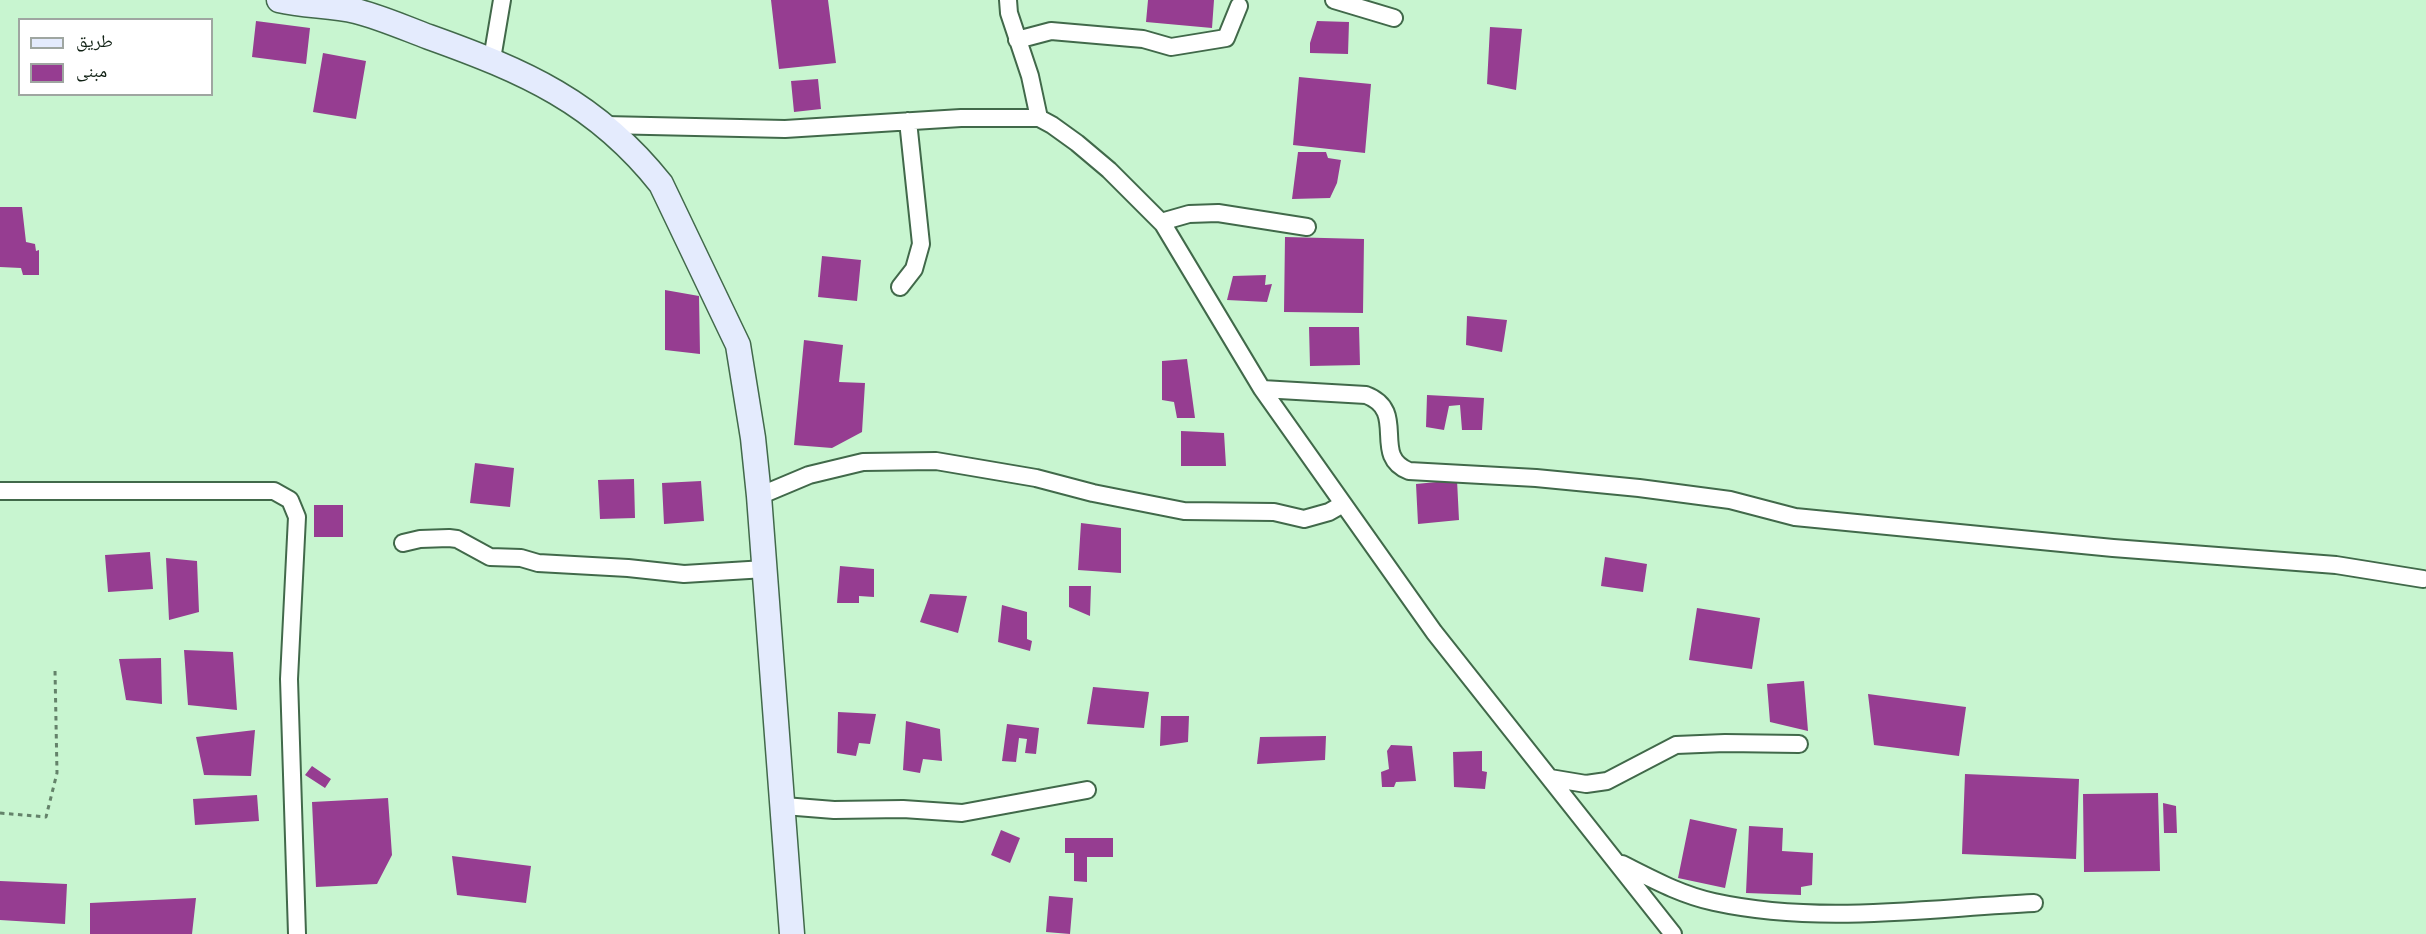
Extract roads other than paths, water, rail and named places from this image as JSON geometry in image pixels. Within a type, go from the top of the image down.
[{"type":"street","points":[[279,0],[350,5],[492,59],[550,88],[605,125],[644,163],[660,184],[738,345],[753,438],[759,496],[792,934]]},
{"type":"street","points":[[492,59],[502,0]]},
{"type":"street","points":[[1008,0],[1009,13],[1030,76],[1039,118]]},
{"type":"street","points":[[1334,0],[1394,18]]},
{"type":"street","points":[[1017,40],[1051,31],[1143,39],[1171,47],[1226,38],[1239,6]]},
{"type":"street","points":[[605,125],[785,129],[961,118],[1039,118],[1077,143],[1109,170],[1161,222],[1262,389],[1434,632],[1673,934]]},
{"type":"street","points":[[900,287],[914,269],[921,244],[908,121]]},
{"type":"street","points":[[1161,222],[1189,214],[1218,213],[1307,227]]},
{"type":"street","points":[[1262,389],[1366,395],[1378,399],[1386,409],[1391,455],[1398,466],[1409,471],[1536,478],[1639,488],[1730,500],[1796,517],[2113,548],[2336,565],[2423,579]]},
{"type":"street","points":[[759,496],[809,475],[863,462],[936,461],[1036,478],[1093,493],[1184,511],[1274,512],[1304,519],[1329,512],[1343,504]]},
{"type":"street","points":[[0,491],[274,491],[290,500],[297,517],[289,679],[297,934]]},
{"type":"street","points":[[404,543],[420,539],[449,538],[490,557],[521,558],[538,563],[648,569],[684,574],[765,569]]},
{"type":"street","points":[[1550,778],[1586,784],[1607,781],[1676,745],[1799,744]]},
{"type":"street","points":[[784,806],[834,810],[897,809],[962,813],[1087,790]]},
{"type":"street","points":[[1616,860],[1674,890],[1714,902],[1786,912],[1875,914],[2034,903]]}]
